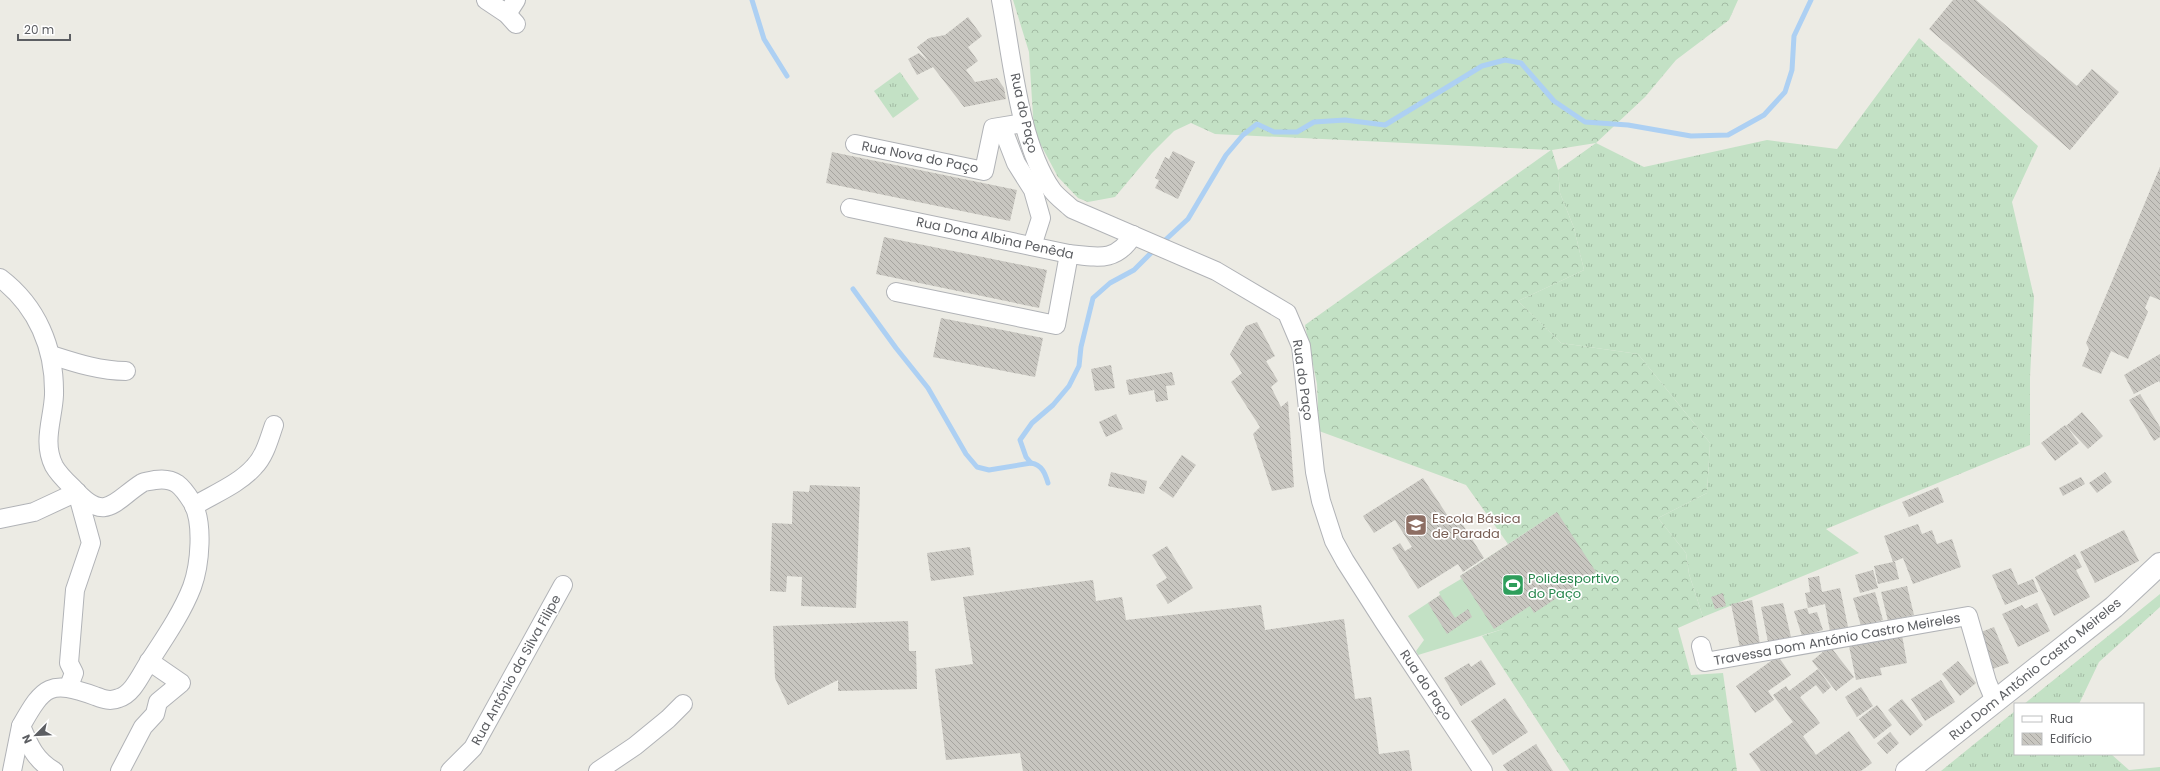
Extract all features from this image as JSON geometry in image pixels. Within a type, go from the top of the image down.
[{"type":"street","points":[[486,0],[513,12]]},
{"type":"street","name":"Rua do Paço","points":[[1001,0],[1024,123],[1038,168],[1053,192],[1072,209],[1216,271],[1287,313],[1301,346],[1315,472],[1321,501],[1334,540],[1345,562],[1483,771]]},
{"type":"street","points":[[1024,123],[1002,127],[1016,163],[1033,190],[1041,218],[1032,246]]},
{"type":"street","name":"Rua Nova do Paço","points":[[855,144],[984,172],[993,128],[1002,127]]},
{"type":"street","name":"Rua Dona Albina Penêda","points":[[850,208],[1069,254],[1104,257],[1115,254],[1126,246],[1133,235]]},
{"type":"street","points":[[896,292],[1056,325],[1069,254]]},
{"type":"street","points":[[0,278],[10,286],[32,310],[41,326],[51,355],[54,395],[48,446],[49,456],[57,471],[86,501],[100,507],[112,506],[119,502],[143,482],[165,479],[176,481],[185,489],[194,506],[199,526],[199,554],[192,586],[172,626],[130,690],[121,698],[108,700],[69,686],[48,689],[34,703],[22,726],[12,771]]},
{"type":"street","points":[[51,355],[110,371],[126,370]]},
{"type":"street","points":[[194,506],[243,478],[255,466],[264,453],[274,425]]},
{"type":"street","points":[[0,519],[34,512],[77,492]]},
{"type":"street","points":[[69,686],[74,673],[69,663],[75,590],[91,543],[77,492]]},
{"type":"street","name":"Rua Dom António Castro Meireles","points":[[1907,771],[2114,607],[2160,564]]},
{"type":"street","name":"Rua António da Silva Filipe","points":[[450,771],[473,748],[563,585]]},
{"type":"street","name":"Travessa Dom António Castro Meireles","points":[[1701,646],[1705,662],[1968,616],[1987,682],[1995,701]]},
{"type":"street","points":[[120,771],[143,727],[155,714],[158,702],[180,683],[149,661]]},
{"type":"street","points":[[598,771],[635,746],[668,719],[683,704]]},
{"type":"street","points":[[22,726],[32,751],[44,766],[54,771]]},
{"type":"green space","points":[[1013,0],[1738,0],[1729,20],[1676,60],[1645,97],[1596,143],[1552,150],[1558,170],[1560,193],[1574,228],[1584,270],[1518,301],[1561,343],[1638,354],[1710,443],[1707,493],[1658,518],[1686,553],[1689,574],[1703,617],[1678,628],[1691,675],[1723,673],[1737,771],[1570,771],[1482,636],[1503,629],[1557,512],[1508,544],[1466,485],[1319,431],[1317,384],[1305,325],[1551,150],[1215,134],[1191,123],[1174,131],[1152,153],[1115,197],[1088,202],[1078,198],[1058,177],[1034,132],[1029,52]]},
{"type":"green space","points":[[1919,38],[2038,146],[2012,202],[2034,297],[2030,377],[2030,445],[1826,529],[1859,553],[1703,617],[1689,574],[1686,553],[1658,518],[1707,493],[1710,443],[1638,354],[1561,343],[1518,301],[1584,270],[1574,228],[1560,193],[1558,170],[1596,143],[1644,167],[1767,140],[1837,149]]},
{"type":"green space","points":[[900,72],[919,99],[893,118],[874,91]]},
{"type":"green space","name":"Polidesportivo do Paço","points":[[1557,512],[1596,572],[1534,613],[1503,629],[1418,655],[1416,651],[1424,640],[1408,616],[1440,595],[1439,592],[1461,579],[1460,576]]},
{"type":"green space","points":[[2160,594],[2160,607],[2099,662],[2079,703],[2025,703]]},
{"type":"green space","points":[[2014,712],[2014,755],[2112,755],[2129,770],[2160,767],[2160,771],[1941,771]]},
{"type":"building","points":[[1953,0],[1976,0],[2077,86],[2092,69],[2119,92],[2070,150],[1929,29]]},
{"type":"building","points":[[968,17],[982,36],[968,47],[978,61],[966,70],[975,82],[997,78],[1004,88],[1006,99],[964,107],[933,67],[917,75],[908,59],[919,53],[929,62],[917,47],[929,38],[945,35]]},
{"type":"building","points":[[1173,151],[1195,162],[1178,199],[1155,188],[1159,180],[1155,178],[1165,157],[1169,159]]},
{"type":"building","points":[[832,152],[1017,190],[1010,221],[826,183]]},
{"type":"building","points":[[2160,167],[2160,300],[2150,296],[2145,308],[2148,312],[2128,359],[2111,351],[2101,374],[2082,366],[2089,349],[2086,343]]},
{"type":"building","points":[[884,237],[1047,270],[1039,308],[876,274]]},
{"type":"building","points":[[941,318],[1043,338],[1035,377],[933,357]]},
{"type":"building","points":[[1257,322],[1275,356],[1266,361],[1278,381],[1271,387],[1281,407],[1288,401],[1294,487],[1272,491],[1253,434],[1260,427],[1231,382],[1242,373],[1230,354],[1246,326]]},
{"type":"building","points":[[2160,354],[2160,383],[2159,381],[2134,394],[2124,375]]},
{"type":"building","points":[[1111,365],[1115,388],[1095,391],[1091,369]]},
{"type":"building","points":[[1172,372],[1175,385],[1166,386],[1168,400],[1156,402],[1154,390],[1129,395],[1126,380]]},
{"type":"building","points":[[2140,394],[2160,427],[2160,437],[2154,441],[2129,400]]},
{"type":"building","points":[[2082,412],[2103,436],[2088,449],[2066,426]]},
{"type":"building","points":[[1116,414],[1123,429],[1106,437],[1099,422]]},
{"type":"building","points":[[2065,425],[2079,443],[2055,461],[2041,443]]},
{"type":"building","points":[[1182,455],[1196,465],[1173,498],[1159,488]]},
{"type":"building","points":[[1111,472],[1147,481],[1144,494],[1108,486]]},
{"type":"building","points":[[2105,472],[2112,482],[2097,493],[2089,483]]},
{"type":"building","points":[[2081,477],[2085,484],[2063,496],[2059,488]]},
{"type":"building","points":[[1423,478],[1451,521],[1458,517],[1484,558],[1463,572],[1458,564],[1418,589],[1392,548],[1400,543],[1405,551],[1412,547],[1395,520],[1374,533],[1363,516]]},
{"type":"building","points":[[810,485],[860,487],[856,608],[801,606],[802,577],[787,576],[786,592],[770,591],[772,523],[792,524],[793,491],[809,492]]},
{"type":"building","points":[[1938,487],[1944,502],[1909,517],[1902,502]]},
{"type":"building","name":"Polidesportivo do Paço","points":[[1557,512],[1596,572],[1534,613],[1530,606],[1494,629],[1460,576]]},
{"type":"building","points":[[1918,524],[1922,534],[1932,530],[1937,544],[1952,539],[1961,567],[1913,584],[1903,558],[1893,562],[1884,536]]},
{"type":"building","points":[[2124,530],[2139,561],[2095,583],[2080,552]]},
{"type":"building","points":[[1167,546],[1193,588],[1168,604],[1156,585],[1167,578],[1152,555]]},
{"type":"building","points":[[970,547],[974,575],[931,581],[927,553]]},
{"type":"building","points":[[2075,554],[2082,567],[2076,570],[2090,597],[2054,616],[2035,577]]},
{"type":"building","points":[[1895,562],[1899,579],[1878,584],[1874,566]]},
{"type":"building","points":[[2011,568],[2018,585],[2033,579],[2038,592],[2005,605],[1992,575]]},
{"type":"building","points":[[1873,570],[1878,588],[1860,593],[1855,575]]},
{"type":"building","points":[[1819,576],[1822,592],[1840,588],[1848,627],[1830,631],[1825,604],[1808,608],[1805,593],[1810,592],[1808,578]]},
{"type":"building","points":[[1093,580],[1096,601],[1122,597],[1126,620],[1261,605],[1265,630],[1344,619],[1355,699],[1371,697],[1379,754],[1409,750],[1412,771],[1023,771],[1020,753],[946,760],[935,669],[973,664],[963,597]]},
{"type":"building","points":[[1907,586],[1914,615],[1888,621],[1881,592]]},
{"type":"building","points":[[1875,592],[1883,620],[1861,626],[1853,598]]},
{"type":"building","points":[[1723,593],[1726,606],[1715,609],[1711,597]]},
{"type":"building","points":[[1440,595],[1455,618],[1468,609],[1472,617],[1447,634],[1428,603]]},
{"type":"building","points":[[1752,600],[1760,644],[1740,648],[1731,604]]},
{"type":"building","points":[[1783,603],[1791,637],[1768,642],[1761,607]]},
{"type":"building","points":[[2037,603],[2050,631],[2018,647],[2002,614],[2022,605],[2025,609]]},
{"type":"building","points":[[1807,608],[1809,614],[1817,612],[1823,630],[1802,636],[1794,611]]},
{"type":"building","points":[[908,621],[909,651],[916,651],[917,689],[838,691],[838,680],[788,705],[775,678],[773,626]]},
{"type":"building","points":[[1994,627],[2009,663],[1990,670],[1976,634]]},
{"type":"building","points":[[1902,635],[1907,663],[1880,668],[1882,675],[1856,680],[1849,646]]},
{"type":"building","points":[[1830,646],[1854,677],[1836,691],[1812,661]]},
{"type":"building","points":[[1778,656],[1791,675],[1768,691],[1774,700],[1755,713],[1736,686]]},
{"type":"building","points":[[1481,660],[1496,684],[1461,706],[1444,678],[1469,663],[1471,667]]},
{"type":"building","points":[[1958,661],[1976,683],[1960,696],[1942,674]]},
{"type":"building","points":[[1818,669],[1831,687],[1823,694],[1816,685],[1800,697],[1820,723],[1803,736],[1816,755],[1849,731],[1872,763],[1861,771],[1761,771],[1749,754],[1793,722],[1773,695],[1786,686],[1789,691]]},
{"type":"building","points":[[1941,680],[1955,702],[1925,721],[1911,699]]},
{"type":"building","points":[[1861,687],[1873,706],[1857,717],[1845,697]]},
{"type":"building","points":[[1505,698],[1528,732],[1493,755],[1471,721]]},
{"type":"building","points":[[1902,699],[1923,725],[1910,736],[1888,710]]},
{"type":"building","points":[[1877,705],[1892,725],[1874,739],[1859,719]]},
{"type":"building","points":[[1890,732],[1899,743],[1887,754],[1877,743]]},
{"type":"building","points":[[1536,744],[1553,771],[1507,771],[1503,765]]},
{"type":"waterway","points":[[752,0],[764,39],[787,76]]},
{"type":"waterway","points":[[1161,244],[1188,219],[1226,155],[1243,135],[1257,124],[1274,132],[1297,132],[1314,122],[1345,120],[1385,125],[1482,66],[1505,60],[1521,63],[1554,101],[1585,122],[1628,125],[1691,136],[1728,135],[1764,115],[1785,92],[1792,70],[1794,36],[1811,0]]},
{"type":"waterway","points":[[1031,463],[1026,457],[1020,440],[1032,423],[1053,405],[1069,386],[1079,366],[1081,347],[1093,298],[1110,283],[1134,270],[1155,249]]},
{"type":"waterway","points":[[853,289],[896,348],[928,388],[966,454],[977,467],[989,470],[1031,463],[1035,464],[1042,470],[1048,483]]},
{"type":"place","name":"Escola Básica de Parada","points":[[1416,525]]},
{"type":"place","name":"Polidesportivo do Paço","points":[[1513,585]]}]
